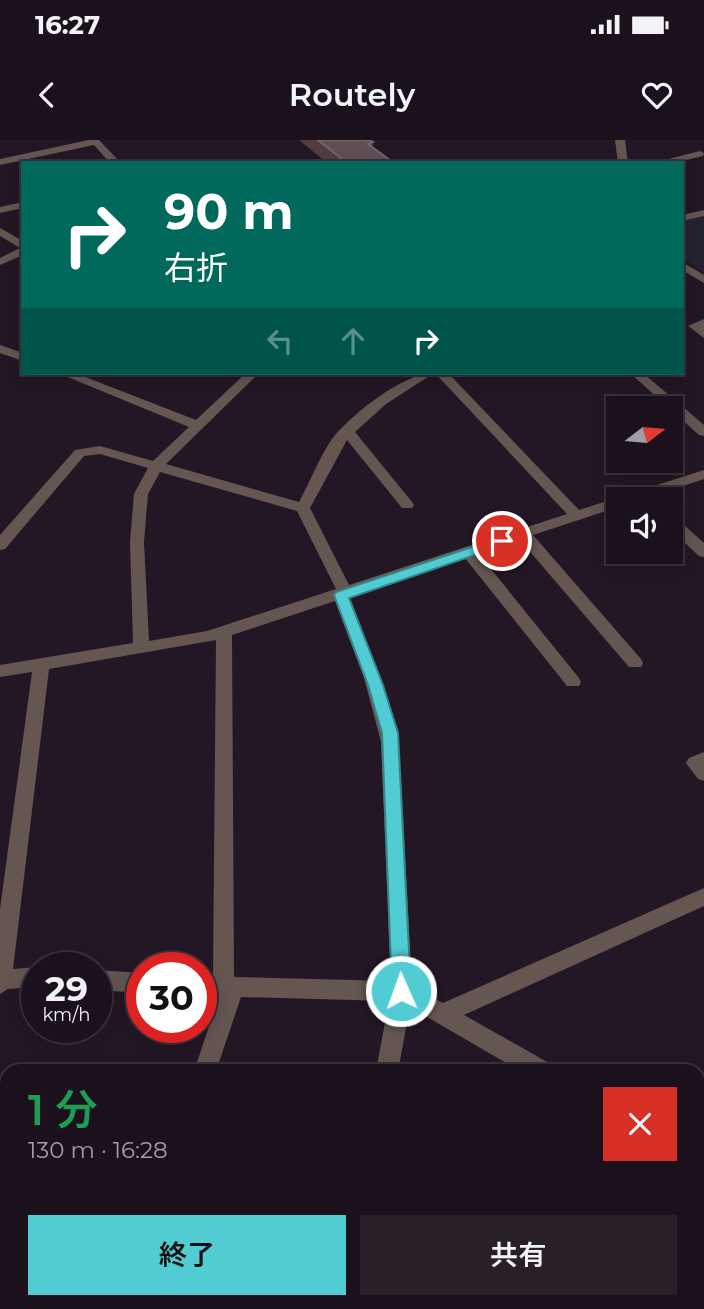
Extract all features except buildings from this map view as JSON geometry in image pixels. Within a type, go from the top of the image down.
[{"type":"street","points":[[620,140],[623,161]]},
{"type":"street","points":[[0,162],[95,141],[114,161]]},
{"type":"street","points":[[667,161],[700,154]]},
{"type":"street","points":[[0,210],[21,205]]},
{"type":"street","points":[[684,218],[704,213]]},
{"type":"street","points":[[0,231],[21,247]]},
{"type":"street","points":[[0,262],[21,249]]},
{"type":"street","points":[[684,266],[704,280]]},
{"type":"street","points":[[704,323],[694,326],[704,334]]},
{"type":"street","points":[[3,354],[21,357]]},
{"type":"street","points":[[69,375],[198,426]]},
{"type":"street","points":[[141,647],[137,542],[141,494],[156,466],[251,375]]},
{"type":"street","points":[[303,508],[338,441],[346,431],[399,388],[424,375]]},
{"type":"street","points":[[443,375],[577,516]]},
{"type":"street","points":[[638,375],[704,432]]},
{"type":"street","points":[[346,431],[407,505]]},
{"type":"street","points":[[0,545],[80,453],[100,450],[303,508],[344,594],[390,733],[401,991],[388,1064]]},
{"type":"street","points":[[667,487],[704,474]]},
{"type":"street","points":[[0,671],[208,637],[606,506]]},
{"type":"street","points":[[683,532],[704,552]]},
{"type":"street","points":[[524,535],[635,663]]},
{"type":"street","points":[[470,553],[573,682]]},
{"type":"street","points":[[206,1064],[219,987],[224,632]]},
{"type":"street","points":[[21,979],[0,982],[41,664]]},
{"type":"street","points":[[704,760],[695,763],[704,774]]},
{"type":"street","points":[[442,1014],[704,897]]},
{"type":"street","points":[[219,987],[401,991],[529,1064]]},
{"type":"shaded area","points":[[704,216],[704,273],[684,259],[684,221]]},
{"type":"route","points":[[401,991],[390,733],[341,595],[502,541]]}]
